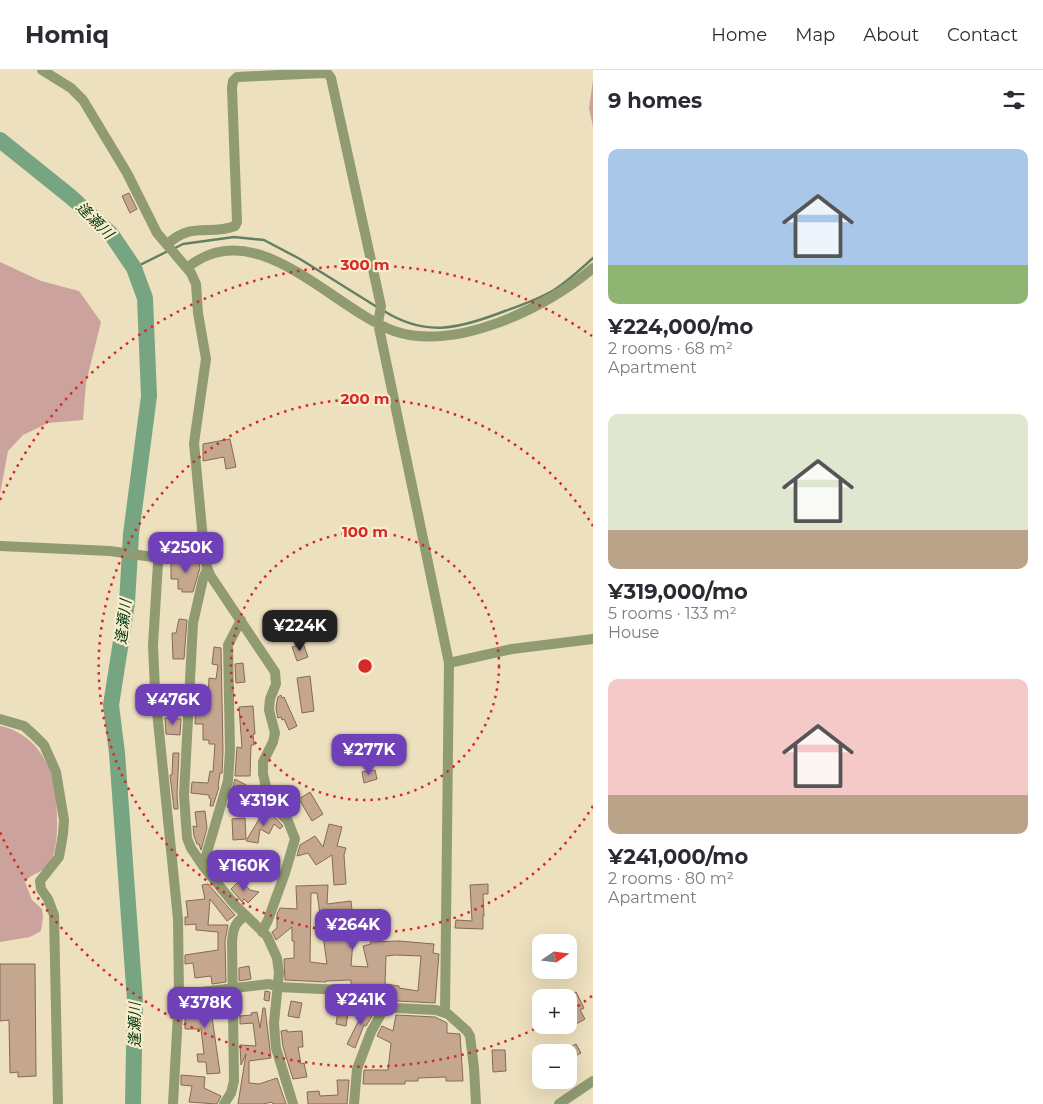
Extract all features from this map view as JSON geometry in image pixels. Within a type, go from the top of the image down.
[{"type":"street","points":[[42,70],[70,88],[89,108],[126,172],[157,233],[187,268],[196,284],[198,312],[206,359],[194,443],[203,552],[207,569],[276,676],[276,684],[270,699],[269,710],[275,733],[273,742],[263,762],[263,774],[269,799],[275,808],[288,820],[296,838],[285,873],[262,932]]},
{"type":"street","points":[[168,246],[172,240],[186,231],[235,226],[237,222],[233,82],[237,77],[275,72],[329,72],[336,97],[449,663],[444,1012]]},
{"type":"street","points":[[187,268],[204,256],[215,253],[242,252],[272,258],[379,315],[394,331],[448,336],[467,333],[537,307],[571,286],[593,268]]},
{"type":"street","points":[[0,546],[119,552],[156,558],[169,554],[203,552]]},
{"type":"street","points":[[156,558],[153,645],[155,691],[178,920],[179,996],[172,1104]]},
{"type":"street","points":[[207,569],[193,623],[184,810],[187,838],[190,848],[203,866],[245,916],[262,932],[270,942],[277,958],[278,987],[274,1023],[276,1048],[293,1104]]},
{"type":"street","points":[[203,866],[228,781],[230,751],[228,645],[241,620]]},
{"type":"street","points":[[449,663],[512,649],[593,639]]},
{"type":"street","points":[[0,719],[24,726],[44,745],[56,772],[62,800],[64,834],[59,857],[40,881],[41,889],[48,899],[54,915],[58,1104]]},
{"type":"street","points":[[166,813],[184,810]]},
{"type":"street","points":[[224,1104],[233,1088],[233,929],[236,922],[245,916]]},
{"type":"street","points":[[179,996],[261,984],[351,992],[386,1005],[444,1012],[468,1031],[470,1036],[476,1104]]},
{"type":"street","points":[[354,1104],[355,1082],[359,1063],[371,1032],[386,1005]]},
{"type":"street","points":[[564,1103],[593,1081]]},
{"type":"shaded area","points":[[593,80],[593,127],[589,108]]},
{"type":"shaded area","points":[[0,262],[41,281],[79,291],[101,322],[86,383],[83,420],[48,423],[23,435],[8,451],[0,494]]},
{"type":"shaded area","points":[[0,726],[16,731],[29,740],[40,752],[48,766],[56,800],[57,828],[51,861],[45,868],[25,882],[32,900],[42,909],[41,931],[30,937],[0,942]]},
{"type":"building","points":[[129,193],[137,209],[130,213],[122,196]]},
{"type":"building","points":[[230,439],[236,467],[226,469],[224,457],[203,461],[203,444]]},
{"type":"building","points":[[198,559],[200,568],[193,592],[182,592],[182,589],[178,589],[178,579],[171,579],[171,561]]},
{"type":"building","points":[[179,619],[187,620],[184,659],[173,659],[172,633],[176,633]]},
{"type":"building","points":[[303,643],[308,657],[297,661],[292,647]]},
{"type":"building","points":[[214,647],[221,648],[223,751],[219,787],[213,806],[210,806],[211,799],[209,795],[191,793],[192,782],[208,783],[210,771],[213,772],[215,744],[209,744],[209,740],[203,740],[203,724],[195,724],[196,702],[208,702],[209,678],[216,679],[218,665],[212,664]]},
{"type":"building","points":[[243,663],[245,682],[236,683],[235,664]]},
{"type":"building","points":[[310,676],[314,711],[302,713],[297,678]]},
{"type":"building","points":[[281,695],[282,698],[284,697],[297,726],[289,730],[284,719],[278,718],[277,701]]},
{"type":"building","points":[[253,706],[255,734],[253,734],[254,745],[251,745],[250,776],[235,776],[237,747],[242,748],[239,707]]},
{"type":"building","points":[[165,718],[181,719],[180,735],[166,734]]},
{"type":"building","points":[[173,753],[179,753],[178,809],[174,809],[170,775],[172,775]]},
{"type":"building","points":[[375,770],[377,779],[364,783],[362,772]]},
{"type":"building","points":[[235,779],[259,792],[256,798],[242,791],[238,810],[227,807]]},
{"type":"building","points":[[310,792],[323,814],[312,821],[299,799]]},
{"type":"building","points":[[205,811],[207,828],[201,850],[194,836],[193,826],[197,827],[195,812]]},
{"type":"building","points":[[269,811],[283,826],[280,829],[274,824],[269,834],[260,829],[258,843],[246,841],[261,816],[261,820]]},
{"type":"building","points":[[245,818],[246,839],[233,840],[232,819]]},
{"type":"building","points":[[329,824],[342,827],[337,846],[346,848],[344,855],[346,884],[334,885],[332,855],[316,865],[308,853],[297,856],[300,845],[315,836],[323,847]]},
{"type":"building","points":[[267,858],[278,860],[274,875],[264,873]]},
{"type":"building","points":[[240,880],[250,890],[259,892],[248,903],[244,899],[242,902],[231,889]]},
{"type":"building","points":[[208,884],[235,915],[227,921],[210,899],[208,925],[228,925],[225,941],[226,982],[212,984],[211,976],[195,978],[193,963],[185,964],[185,955],[218,950],[218,932],[196,930],[196,924],[185,925],[185,917],[188,917],[186,901],[205,899],[202,885]]},
{"type":"building","points":[[488,884],[488,894],[483,894],[483,929],[455,928],[456,920],[472,921],[470,885]]},
{"type":"building","points":[[328,885],[327,904],[351,901],[354,929],[351,966],[368,967],[363,946],[371,944],[370,942],[399,941],[434,944],[433,953],[439,954],[435,1003],[397,1001],[388,998],[389,993],[370,992],[371,990],[351,985],[351,980],[326,982],[285,980],[284,959],[294,958],[292,927],[276,940],[272,932],[277,928],[277,914],[280,908],[297,909],[296,886]],"holes":[[[311,893],[317,893],[327,964],[310,962]],[[386,956],[421,956],[418,991],[385,984]]]},
{"type":"building","points":[[0,964],[35,964],[36,1076],[18,1077],[18,1072],[10,1073],[9,1020],[0,1021]]},
{"type":"building","points":[[249,966],[251,979],[239,981],[239,968]]},
{"type":"building","points":[[265,991],[270,992],[269,1001],[264,1000]]},
{"type":"building","points":[[577,994],[584,1008],[580,1010],[585,1019],[577,1024]]},
{"type":"building","points":[[210,998],[210,1000],[226,998],[226,1010],[211,1010],[220,1073],[207,1074],[206,1062],[198,1062],[197,1054],[204,1054],[201,1029],[185,1029],[185,1020],[186,1002]]},
{"type":"building","points":[[291,1001],[302,1003],[299,1018],[288,1016]]},
{"type":"building","points":[[369,1006],[376,1009],[366,1026],[364,1025],[355,1048],[347,1044],[365,1008],[367,1009]]},
{"type":"building","points":[[263,1008],[265,1008],[271,1058],[249,1061],[249,1083],[259,1084],[277,1078],[286,1104],[273,1104],[272,1102],[238,1104],[246,1054],[241,1065],[240,1045],[256,1046],[253,1023],[240,1024],[240,1016],[252,1015],[251,1013],[257,1012],[260,1028]]},
{"type":"building","points":[[338,1011],[348,1013],[346,1026],[336,1024]]},
{"type":"building","points":[[396,1015],[435,1017],[447,1023],[447,1033],[460,1034],[463,1081],[446,1081],[446,1077],[418,1078],[418,1081],[405,1081],[405,1084],[363,1084],[364,1070],[388,1070],[391,1043],[377,1036],[382,1026],[393,1031]]},
{"type":"building","points":[[287,1030],[287,1032],[302,1031],[303,1047],[298,1047],[301,1064],[304,1063],[307,1077],[293,1079],[283,1047],[281,1031]]},
{"type":"building","points":[[577,1046],[581,1053],[577,1055]]},
{"type":"building","points":[[492,1050],[505,1050],[506,1071],[493,1072]]},
{"type":"building","points":[[181,1075],[205,1077],[204,1088],[221,1096],[217,1104],[189,1102],[192,1086],[181,1085]]},
{"type":"building","points":[[337,1080],[349,1080],[347,1104],[308,1104],[307,1092],[319,1091],[320,1096],[338,1095]]},
{"type":"waterway","name":"逢瀬川","points":[[0,140],[71,197],[111,234],[134,268],[145,298],[149,396],[131,534],[127,603],[111,705],[117,753],[135,1000],[133,1104]]},
{"type":"waterway","points":[[173,249],[183,244],[234,237],[264,240],[300,259],[377,307]]},
{"type":"waterway","points":[[134,268],[168,251]]},
{"type":"waterway","points":[[384,311],[415,325],[444,328],[459,326],[489,317],[548,293],[569,279],[593,258]]}]
